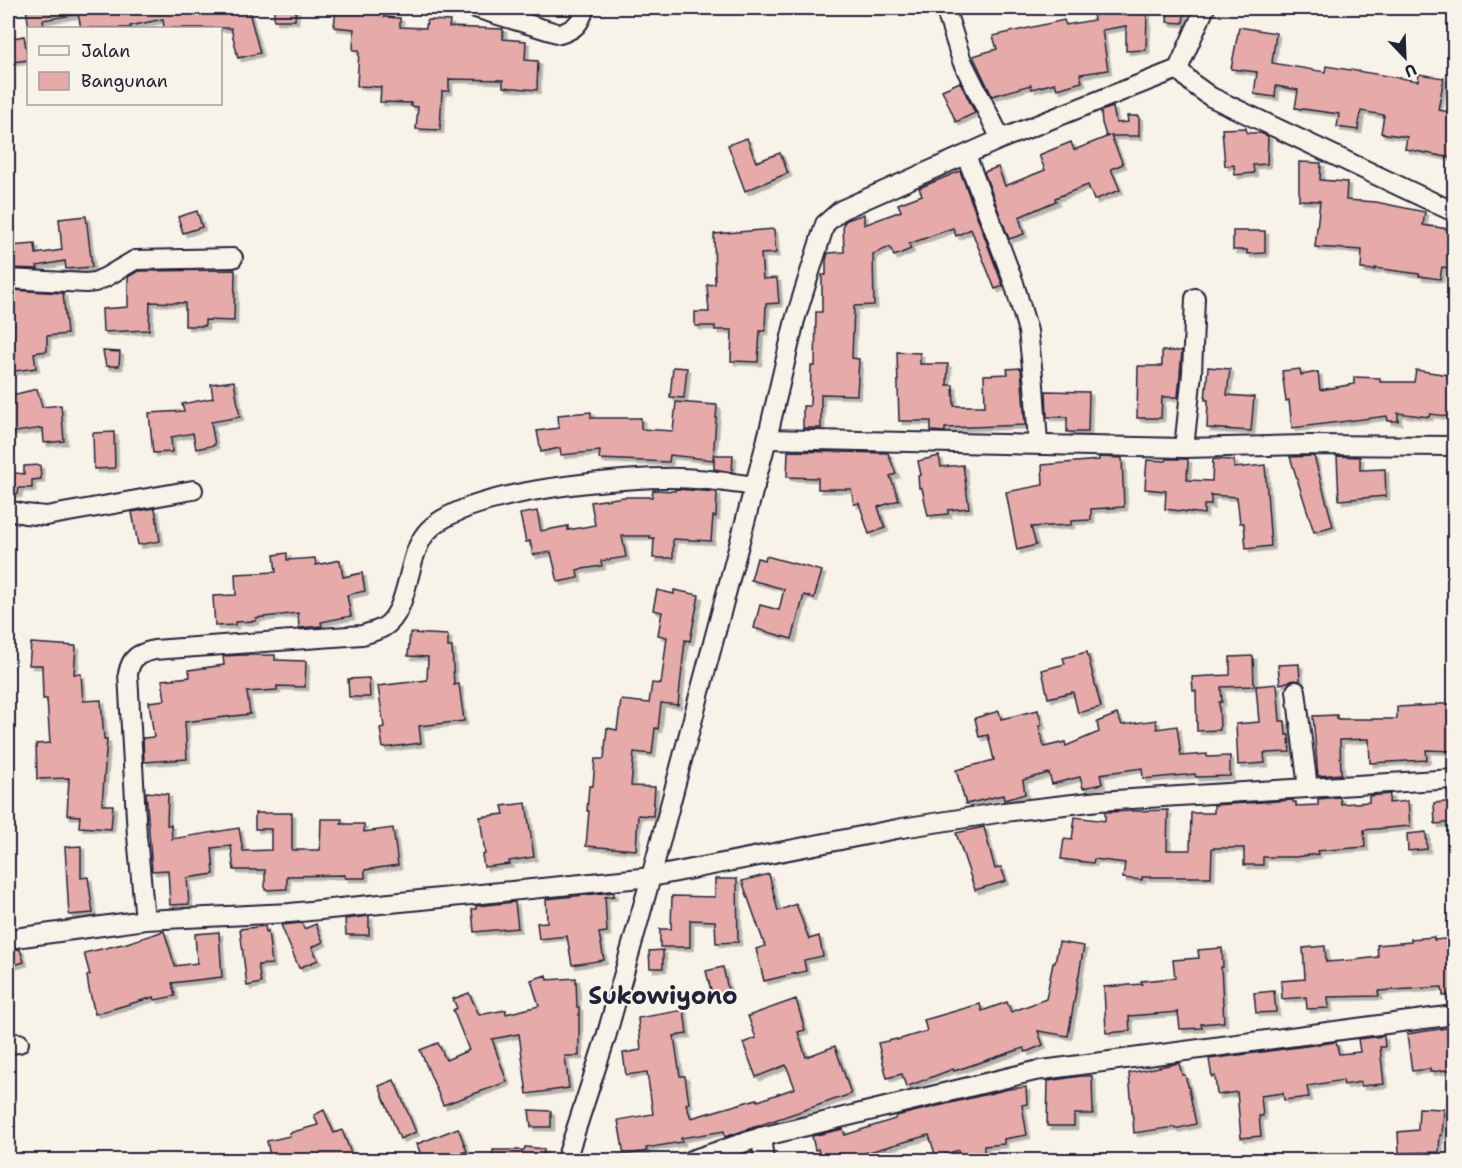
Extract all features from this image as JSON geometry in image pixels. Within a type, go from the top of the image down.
[{"type":"street","points":[[476,8],[560,34],[572,31],[580,23],[585,8]]},
{"type":"street","points":[[945,8],[962,61],[1001,139]]},
{"type":"street","points":[[566,1161],[606,1037],[651,877],[767,438],[795,320],[825,224],[841,210],[1001,139],[1178,69],[1205,8]]},
{"type":"street","points":[[1178,69],[1211,97],[1455,212]]},
{"type":"street","points":[[966,155],[1014,283],[1028,331],[1038,443]]},
{"type":"street","points":[[8,279],[86,283],[106,277],[135,260],[233,258]]},
{"type":"street","points":[[1184,448],[1192,372],[1194,298]]},
{"type":"street","points":[[767,438],[1184,448],[1305,445],[1455,446]]},
{"type":"street","points":[[145,920],[137,836],[128,674],[130,663],[141,653],[154,650],[362,635],[385,626],[399,610],[416,549],[427,532],[447,517],[486,501],[543,488],[664,478],[754,486]]},
{"type":"street","points":[[8,510],[46,516],[193,490]]},
{"type":"street","points":[[1296,692],[1308,788]]},
{"type":"street","points":[[8,939],[145,920],[290,913],[651,877],[903,828],[1004,812],[1099,801],[1455,779]]},
{"type":"street","points":[[691,1161],[761,1137],[1035,1071],[1455,1015]]},
{"type":"street","points":[[761,1137],[764,1161]]},
{"type":"building","points":[[26,8],[248,8],[260,53],[238,58],[231,28],[164,27],[163,19],[130,27],[81,27],[78,14],[43,20],[44,27],[29,27]]},
{"type":"building","points":[[274,8],[296,8],[295,20],[274,20]]},
{"type":"building","points":[[336,8],[379,8],[379,11],[385,11],[384,17],[400,18],[400,27],[426,28],[427,20],[450,21],[449,27],[503,29],[503,39],[526,41],[525,60],[538,61],[537,90],[503,87],[503,80],[449,79],[449,91],[442,91],[440,130],[416,129],[418,107],[411,106],[411,103],[380,102],[381,87],[357,86],[359,50],[353,50],[354,29],[334,27]]},
{"type":"building","points":[[1092,8],[1119,8],[1120,14],[1147,13],[1146,50],[1126,51],[1126,26],[1102,30],[1108,70],[1080,74],[1082,82],[1057,89],[1055,83],[1032,89],[1031,85],[992,96],[973,56],[997,49],[993,36],[1064,20],[1066,25],[1094,20]]},
{"type":"building","points":[[1168,8],[1185,8],[1183,23],[1167,22]]},
{"type":"building","points":[[1239,27],[1276,33],[1272,63],[1325,72],[1326,66],[1418,81],[1419,74],[1444,78],[1438,110],[1455,113],[1455,142],[1452,158],[1405,149],[1407,137],[1381,133],[1384,115],[1361,111],[1358,130],[1337,127],[1339,114],[1295,108],[1298,90],[1276,86],[1275,97],[1254,94],[1257,72],[1231,69]]},
{"type":"building","points":[[24,36],[27,60],[12,62],[8,39]]},
{"type":"building","points":[[960,82],[975,113],[956,122],[942,90]]},
{"type":"building","points":[[1113,107],[1116,123],[1128,122],[1127,116],[1139,116],[1139,136],[1111,136],[1123,164],[1111,169],[1120,190],[1094,200],[1088,185],[1055,198],[1056,201],[1019,217],[1024,234],[1009,239],[984,172],[998,167],[1005,186],[1045,170],[1039,155],[1071,142],[1074,150],[1109,136],[1106,136],[1101,111]]},
{"type":"building","points":[[1246,128],[1247,133],[1260,133],[1268,136],[1267,164],[1253,165],[1254,173],[1235,175],[1234,165],[1225,166],[1222,129]]},
{"type":"building","points":[[747,138],[756,162],[780,153],[788,173],[745,191],[728,145]]},
{"type":"building","points":[[1299,162],[1321,163],[1320,180],[1347,182],[1346,200],[1376,202],[1425,212],[1423,225],[1455,230],[1455,269],[1442,267],[1440,279],[1375,268],[1375,270],[1361,269],[1362,250],[1315,247],[1320,201],[1299,200]]},
{"type":"building","points":[[960,171],[1003,286],[995,289],[971,229],[956,236],[953,228],[909,244],[911,249],[894,256],[890,247],[873,254],[874,305],[854,306],[852,358],[859,359],[857,395],[821,394],[821,428],[803,428],[803,406],[810,406],[811,366],[815,366],[816,312],[822,312],[822,275],[826,275],[828,253],[844,252],[843,224],[847,220],[864,214],[864,225],[901,211],[898,204],[922,195],[919,188]]},
{"type":"building","points":[[197,211],[202,227],[183,233],[178,217]]},
{"type":"building","points":[[86,216],[92,267],[66,269],[65,261],[37,266],[38,269],[11,268],[9,246],[35,244],[36,254],[62,250],[59,219]]},
{"type":"building","points":[[774,229],[776,253],[761,254],[763,279],[777,278],[779,303],[766,304],[765,331],[760,331],[758,362],[731,361],[732,330],[715,330],[715,326],[695,326],[695,312],[709,312],[707,285],[715,284],[714,234]]},
{"type":"building","points":[[1233,231],[1265,231],[1265,253],[1247,254],[1247,250],[1233,250]]},
{"type":"building","points":[[235,270],[234,321],[205,320],[205,326],[185,326],[185,303],[150,302],[149,330],[103,332],[102,309],[128,307],[128,277],[138,271]]},
{"type":"building","points":[[12,290],[63,293],[67,334],[47,336],[47,351],[34,353],[36,368],[8,372],[8,356],[15,356],[10,292]]},
{"type":"building","points":[[103,351],[120,352],[119,366],[106,366]]},
{"type":"building","points":[[1162,351],[1182,351],[1178,397],[1162,397],[1161,418],[1137,418],[1138,366],[1162,366]]},
{"type":"building","points":[[897,352],[920,353],[920,364],[948,364],[947,385],[953,385],[954,406],[985,406],[984,375],[1008,374],[1007,369],[1021,368],[1025,425],[945,428],[945,432],[931,431],[931,421],[899,421]]},
{"type":"building","points":[[673,367],[687,368],[684,398],[670,397]]},
{"type":"building","points":[[1208,367],[1230,369],[1227,395],[1254,397],[1251,431],[1207,428],[1208,400],[1205,400]]},
{"type":"building","points":[[1300,369],[1301,375],[1318,372],[1320,390],[1354,384],[1354,377],[1380,378],[1380,382],[1414,382],[1416,370],[1455,376],[1455,417],[1430,414],[1429,417],[1398,413],[1398,421],[1388,421],[1387,416],[1292,428],[1289,400],[1286,401],[1282,371]]},
{"type":"building","points":[[234,381],[240,417],[211,422],[215,445],[196,449],[193,433],[171,437],[172,452],[153,453],[149,413],[184,411],[182,404],[213,398],[211,384]]},
{"type":"building","points":[[37,389],[42,407],[61,405],[64,441],[44,443],[43,428],[8,433],[8,396]]},
{"type":"building","points":[[1046,391],[1089,392],[1088,432],[1067,432],[1067,417],[1047,417]]},
{"type":"building","points":[[676,402],[717,405],[713,460],[670,455],[669,462],[599,459],[600,451],[561,455],[560,448],[541,452],[537,431],[559,428],[558,415],[591,412],[591,418],[641,418],[641,429],[673,431]]},
{"type":"building","points":[[114,432],[115,468],[94,469],[93,433]]},
{"type":"building","points":[[788,451],[888,453],[896,474],[890,476],[899,500],[878,507],[885,528],[869,534],[859,503],[854,504],[851,489],[818,489],[818,478],[787,477]]},
{"type":"building","points":[[714,455],[733,455],[732,472],[714,469]]},
{"type":"building","points":[[939,456],[941,467],[963,465],[969,508],[948,510],[948,514],[928,516],[922,488],[919,488],[918,476],[921,475],[918,461]]},
{"type":"building","points":[[1314,456],[1333,526],[1314,532],[1290,457]]},
{"type":"building","points":[[1337,456],[1360,457],[1360,470],[1385,469],[1386,496],[1339,500]]},
{"type":"building","points":[[1099,457],[1122,458],[1124,507],[1091,509],[1091,520],[1071,521],[1071,525],[1031,527],[1036,545],[1017,550],[1006,492],[1043,485],[1042,465],[1099,460]]},
{"type":"building","points":[[1167,459],[1188,459],[1187,480],[1212,481],[1213,459],[1234,460],[1234,468],[1265,465],[1271,546],[1246,549],[1244,523],[1240,523],[1237,497],[1211,495],[1211,505],[1204,505],[1204,514],[1165,509],[1166,491],[1145,489],[1147,460],[1166,461]]},
{"type":"building","points":[[40,465],[41,479],[32,480],[32,488],[19,488],[18,494],[8,493],[8,472],[24,474],[24,466]]},
{"type":"building","points":[[675,489],[717,492],[716,517],[713,516],[711,541],[673,539],[673,558],[653,558],[654,538],[650,536],[622,536],[626,557],[601,561],[602,566],[577,570],[578,578],[558,582],[551,552],[533,555],[530,541],[526,542],[520,514],[537,511],[541,531],[568,526],[568,530],[595,525],[591,502],[624,497],[652,497],[653,490],[675,491]]},
{"type":"building","points":[[155,508],[160,541],[138,545],[132,512]]},
{"type":"building","points":[[287,553],[287,560],[315,558],[316,565],[340,560],[343,577],[362,573],[365,591],[347,595],[351,616],[321,622],[322,626],[299,628],[298,613],[256,618],[256,621],[235,622],[235,625],[215,626],[213,596],[236,595],[235,574],[276,572],[274,555]]},
{"type":"building","points":[[766,556],[822,571],[814,598],[804,595],[792,639],[754,628],[760,605],[779,610],[784,589],[751,580],[757,558],[765,560]]},
{"type":"building","points":[[657,590],[674,594],[674,590],[699,595],[690,641],[685,640],[678,705],[661,703],[652,754],[634,752],[631,786],[655,787],[653,816],[638,815],[636,850],[586,846],[589,786],[593,786],[595,759],[604,759],[607,728],[617,730],[621,700],[649,703],[652,683],[661,684],[667,637],[658,635],[662,612],[653,610]]},
{"type":"building","points":[[410,633],[448,635],[448,647],[452,647],[454,685],[459,684],[464,721],[419,726],[421,743],[383,748],[380,728],[384,727],[378,686],[427,680],[428,657],[408,656]]},
{"type":"building","points":[[31,643],[76,646],[74,674],[81,674],[83,701],[101,700],[104,739],[107,739],[102,805],[113,805],[111,829],[79,827],[80,816],[67,815],[69,778],[37,779],[36,744],[50,743],[47,699],[43,699],[42,665],[29,665]]},
{"type":"building","points":[[1087,652],[1101,707],[1078,713],[1073,692],[1048,698],[1042,670],[1065,664],[1063,658]]},
{"type":"building","points":[[275,655],[275,660],[306,661],[305,687],[277,686],[277,690],[247,692],[250,714],[185,722],[187,759],[144,762],[143,738],[154,737],[149,702],[165,700],[162,680],[190,677],[189,670],[224,665],[223,656]]},
{"type":"building","points":[[1253,656],[1254,686],[1221,687],[1220,730],[1197,731],[1196,691],[1193,691],[1192,677],[1230,675],[1230,657]]},
{"type":"building","points":[[1299,664],[1300,681],[1294,680],[1280,684],[1278,665]]},
{"type":"building","points":[[369,678],[370,697],[349,697],[348,679]]},
{"type":"building","points":[[1277,684],[1280,721],[1285,721],[1290,752],[1264,753],[1265,763],[1238,765],[1236,724],[1259,722],[1256,686]]},
{"type":"building","points":[[1455,704],[1455,751],[1426,750],[1427,760],[1370,763],[1369,739],[1340,740],[1341,774],[1318,776],[1313,716],[1337,715],[1337,719],[1397,719],[1397,707]]},
{"type":"building","points":[[1038,710],[1044,747],[1065,742],[1066,746],[1099,732],[1097,722],[1117,714],[1122,725],[1156,720],[1157,729],[1177,726],[1181,756],[1207,754],[1207,757],[1230,756],[1230,776],[1196,777],[1195,774],[1143,779],[1142,768],[1100,774],[1102,784],[1083,788],[1080,777],[1052,784],[1049,773],[1023,780],[1025,794],[1004,800],[1003,795],[966,804],[956,770],[994,760],[988,735],[979,737],[975,718],[999,711],[1001,719]]},
{"type":"building","points":[[146,792],[168,794],[167,825],[171,825],[172,839],[239,828],[243,851],[271,850],[271,829],[255,829],[255,813],[292,813],[292,850],[320,850],[321,819],[342,819],[341,824],[364,824],[364,832],[393,828],[398,865],[365,870],[365,878],[345,878],[345,875],[287,876],[287,889],[265,890],[265,870],[234,870],[231,846],[212,848],[214,874],[187,878],[189,904],[170,905],[168,870],[152,871]]},
{"type":"building","points":[[1390,794],[1389,803],[1408,801],[1410,826],[1364,830],[1365,847],[1317,851],[1318,854],[1295,857],[1263,857],[1263,865],[1244,865],[1244,848],[1212,848],[1211,877],[1142,877],[1142,880],[1123,878],[1125,863],[1094,859],[1093,863],[1061,859],[1064,839],[1072,840],[1075,817],[1105,821],[1105,812],[1168,810],[1167,850],[1190,850],[1191,813],[1214,813],[1214,805],[1293,800],[1296,806],[1318,805],[1318,799],[1340,797],[1341,804],[1369,802],[1369,796]]},
{"type":"building","points":[[1455,801],[1455,822],[1435,824],[1434,803]]},
{"type":"building","points":[[526,803],[534,857],[509,861],[510,864],[484,867],[482,855],[485,854],[480,817],[504,814],[502,806]]},
{"type":"building","points":[[984,827],[995,869],[1001,867],[1006,881],[975,890],[956,833]]},
{"type":"building","points":[[1426,832],[1427,849],[1408,851],[1407,834]]},
{"type":"building","points":[[81,846],[81,878],[88,877],[93,913],[69,915],[65,847]]},
{"type":"building","points":[[769,874],[778,911],[796,904],[809,939],[819,936],[823,956],[804,960],[806,971],[764,981],[756,949],[765,946],[742,881]]},
{"type":"building","points":[[715,879],[737,879],[738,942],[716,943],[715,921],[690,920],[690,947],[660,947],[660,929],[671,929],[672,896],[715,897]]},
{"type":"building","points":[[614,892],[614,896],[605,897],[607,932],[599,933],[604,960],[572,965],[567,936],[539,939],[537,923],[547,922],[546,899]]},
{"type":"building","points":[[515,902],[518,928],[474,932],[472,909],[476,909],[476,906]]},
{"type":"building","points":[[369,916],[369,935],[346,935],[345,919]]},
{"type":"building","points":[[302,923],[304,929],[316,924],[323,942],[312,947],[318,960],[299,968],[281,925]]},
{"type":"building","points":[[265,926],[266,932],[268,931],[272,964],[258,965],[261,983],[247,986],[240,929]]},
{"type":"building","points":[[164,931],[175,966],[197,963],[195,934],[219,932],[222,977],[172,983],[175,996],[155,1000],[154,997],[95,1014],[87,976],[90,975],[84,953]]},
{"type":"building","points":[[1434,937],[1434,940],[1455,938],[1455,995],[1443,996],[1442,987],[1378,991],[1379,996],[1328,997],[1329,1008],[1307,1009],[1306,997],[1282,999],[1281,981],[1305,979],[1303,948],[1325,946],[1326,962],[1354,960],[1378,957],[1377,945]]},
{"type":"building","points":[[1059,942],[1084,946],[1068,1036],[1038,1031],[1043,1045],[1026,1052],[1024,1048],[954,1071],[953,1069],[906,1087],[902,1074],[887,1078],[878,1043],[927,1031],[924,1020],[980,1004],[982,1011],[1007,1002],[1011,1012],[1046,999]]},
{"type":"building","points":[[1222,948],[1224,1022],[1201,1024],[1202,1028],[1180,1029],[1178,1012],[1129,1016],[1130,1031],[1106,1033],[1104,987],[1142,984],[1141,981],[1175,978],[1173,960],[1199,958],[1198,950]]},
{"type":"building","points":[[20,949],[24,962],[8,967],[8,950]]},
{"type":"building","points":[[663,950],[663,968],[650,968],[649,951]]},
{"type":"building","points":[[723,967],[729,994],[713,998],[706,971]]},
{"type":"building","points":[[546,975],[547,980],[576,978],[577,1007],[579,1007],[579,1056],[565,1056],[569,1088],[527,1094],[519,1034],[492,1039],[507,1082],[443,1105],[420,1050],[438,1043],[446,1060],[469,1050],[453,1010],[457,1008],[453,999],[469,993],[479,1015],[506,1010],[506,1014],[539,1006],[531,980]]},
{"type":"building","points":[[1274,991],[1276,1012],[1256,1013],[1254,993]]},
{"type":"building","points":[[796,999],[805,1030],[798,1032],[806,1057],[835,1046],[851,1094],[725,1137],[724,1131],[681,1138],[682,1142],[646,1148],[647,1151],[624,1155],[618,1120],[653,1114],[647,1072],[626,1075],[623,1053],[641,1050],[638,1018],[684,1010],[687,1034],[674,1036],[680,1076],[685,1076],[689,1103],[686,1104],[691,1118],[757,1099],[758,1101],[795,1088],[786,1065],[756,1077],[743,1043],[756,1038],[748,1016]]},
{"type":"building","points":[[1453,1027],[1455,1069],[1430,1072],[1430,1069],[1412,1071],[1407,1034]]},
{"type":"building","points":[[1384,1036],[1385,1047],[1380,1047],[1384,1084],[1361,1086],[1361,1082],[1344,1085],[1343,1080],[1307,1086],[1309,1097],[1284,1100],[1283,1093],[1261,1096],[1263,1116],[1259,1116],[1261,1136],[1241,1138],[1237,1092],[1217,1095],[1215,1076],[1212,1077],[1209,1059],[1336,1042],[1339,1054],[1360,1052],[1358,1039]]},
{"type":"building","points":[[1179,1063],[1189,1089],[1196,1124],[1175,1129],[1174,1127],[1134,1133],[1129,1073]]},
{"type":"building","points":[[1092,1076],[1093,1114],[1074,1114],[1074,1126],[1047,1126],[1048,1081]]},
{"type":"building","points":[[394,1080],[416,1132],[400,1139],[379,1086]]},
{"type":"building","points":[[1026,1087],[1027,1104],[1022,1105],[1027,1135],[1004,1139],[1004,1144],[984,1146],[984,1161],[960,1161],[959,1150],[936,1157],[929,1135],[851,1157],[852,1161],[821,1161],[818,1149],[815,1150],[812,1136],[843,1129],[845,1135],[895,1119],[896,1116]]},
{"type":"building","points":[[1419,1108],[1444,1109],[1439,1152],[1399,1153],[1398,1132],[1418,1130]]},
{"type":"building","points":[[324,1110],[334,1133],[342,1130],[354,1161],[271,1161],[267,1141],[290,1136],[289,1133],[318,1125],[314,1115]]},
{"type":"building","points":[[529,1110],[551,1111],[551,1127],[531,1127]]},
{"type":"building","points":[[458,1128],[467,1151],[450,1157],[451,1161],[423,1161],[417,1144]]},
{"type":"building","points":[[525,1147],[544,1149],[543,1161],[493,1161],[493,1150],[524,1150]]},
{"type":"district","name":"Sukowiyono","points":[[663,996]]}]
